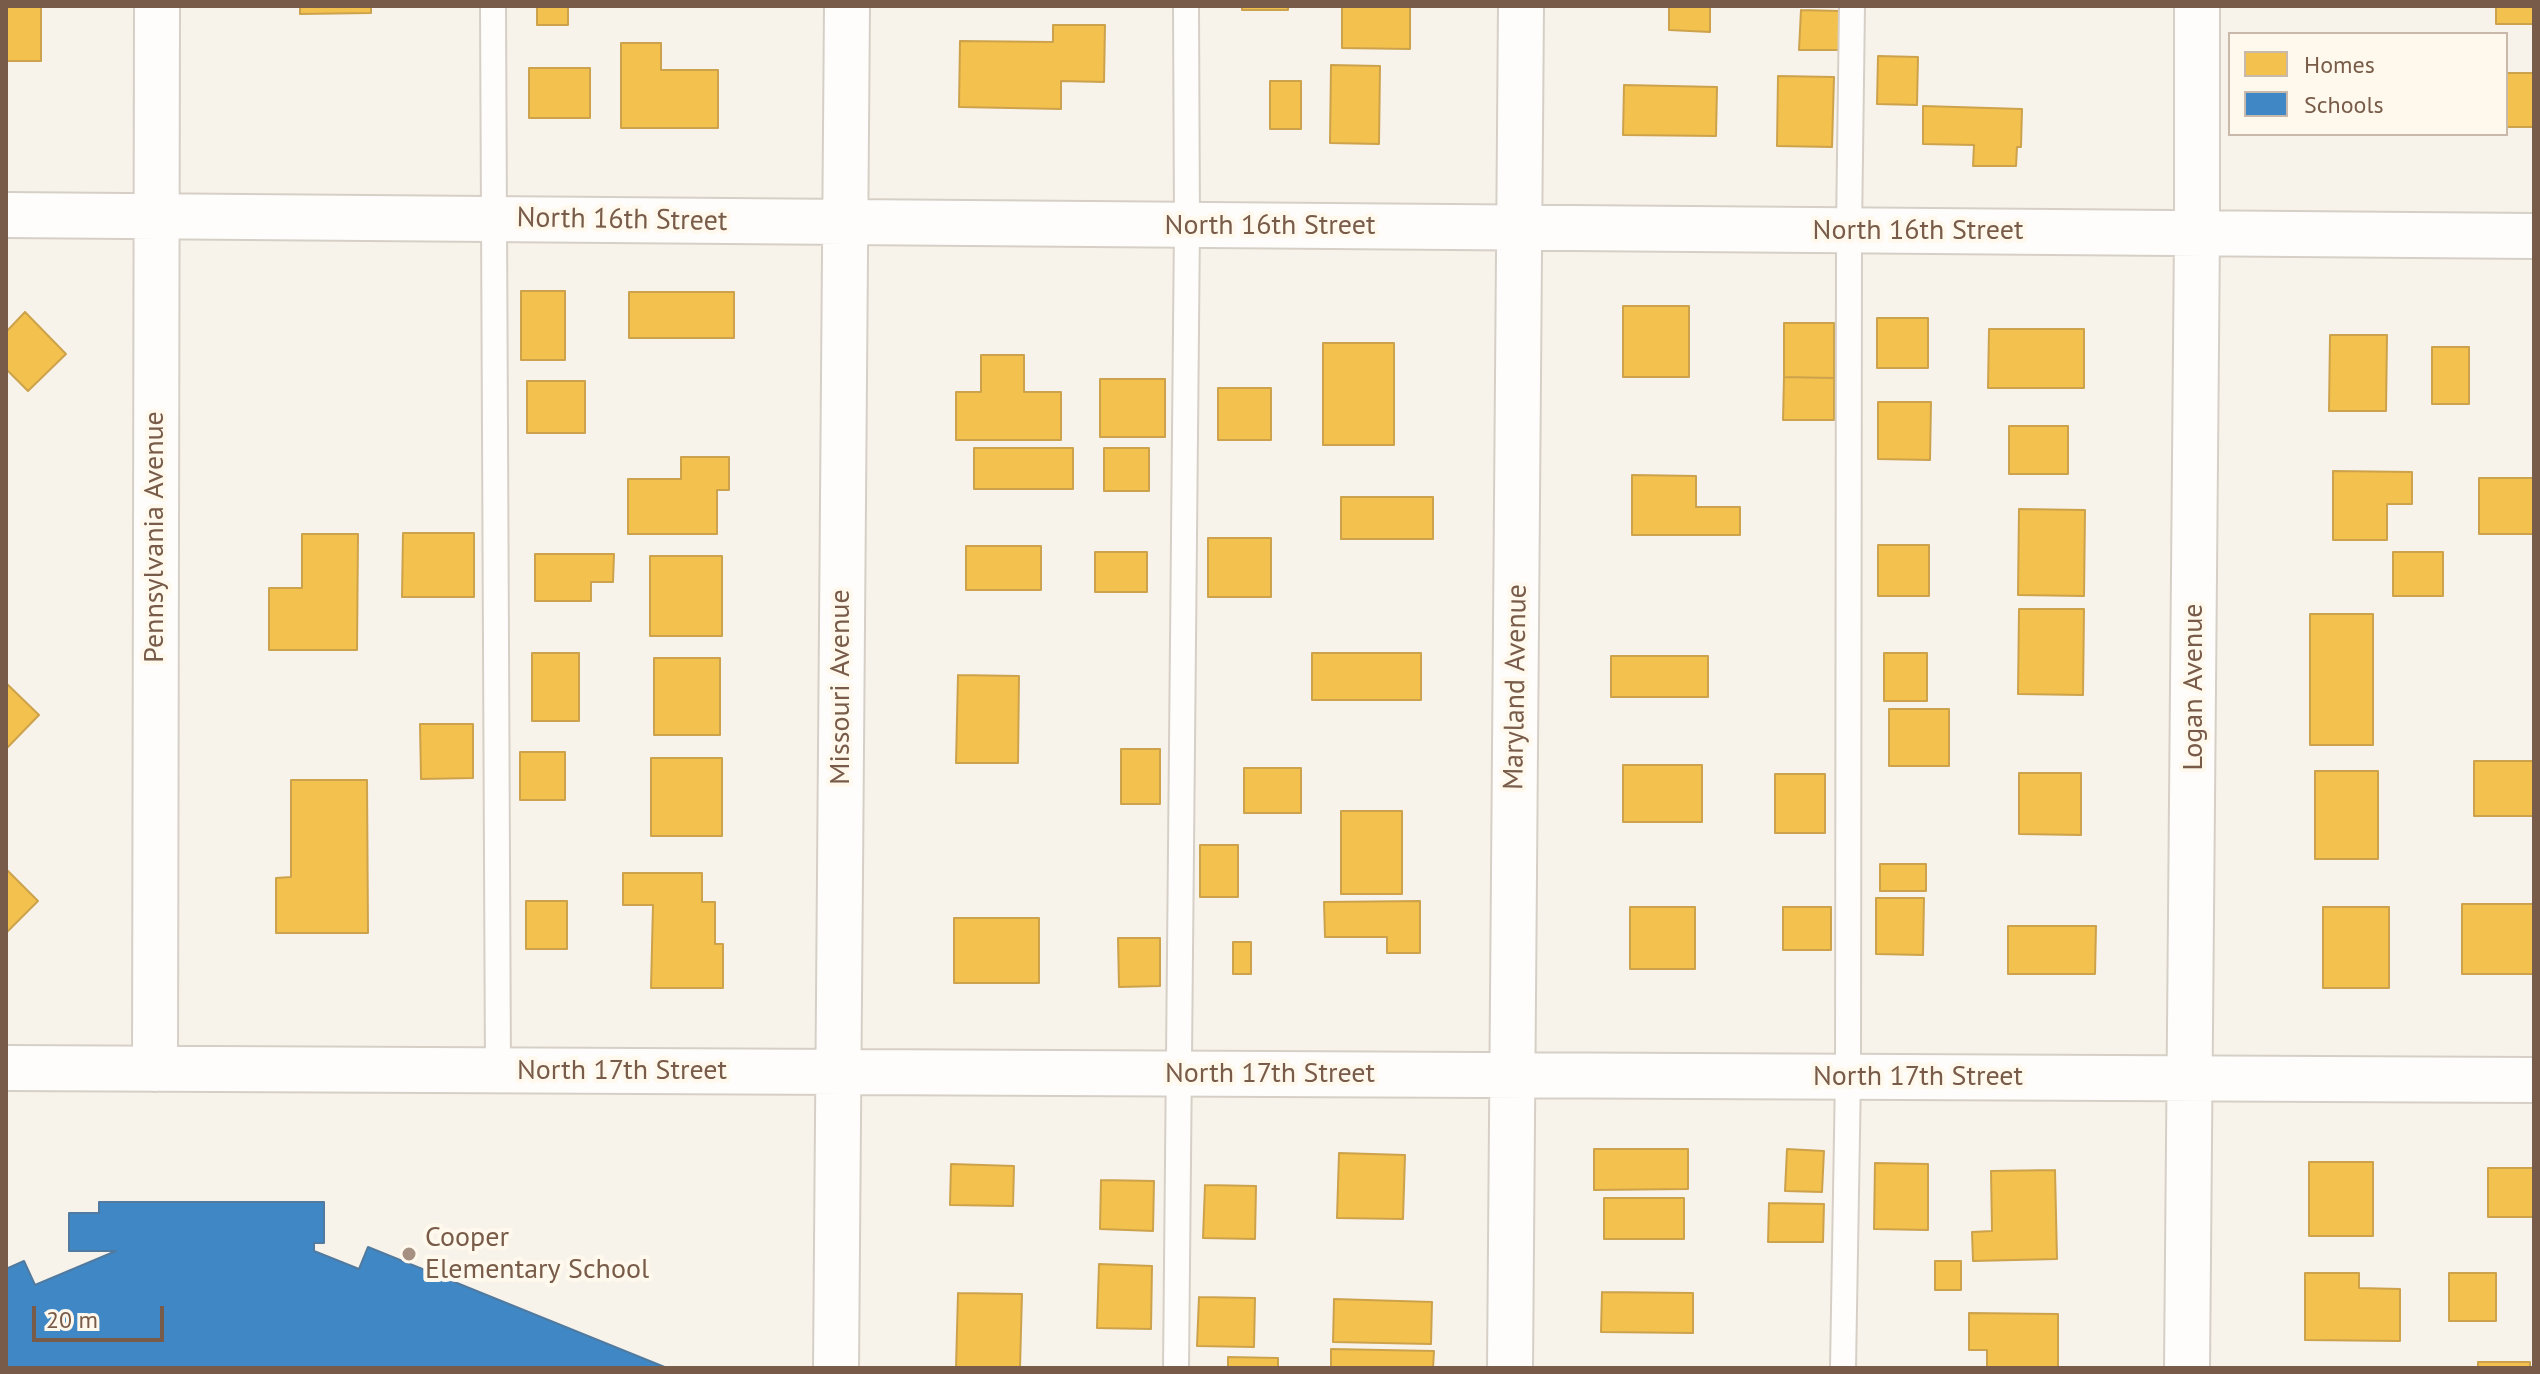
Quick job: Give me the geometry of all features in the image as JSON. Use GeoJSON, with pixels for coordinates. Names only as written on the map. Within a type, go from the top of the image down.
{"type":"FeatureCollection","features":[{"type":"Feature","properties":{"kind":"street","name":"Pennsylvania Avenue"},"geometry":{"type":"LineString","coordinates":[[155,1069],[154,215],[157,6]]}},
{"type":"Feature","properties":{"kind":"street","name":"Missouri Avenue"},"geometry":{"type":"LineString","coordinates":[[836,1368],[847,6]]}},
{"type":"Feature","properties":{"kind":"street","name":"Maryland Avenue"},"geometry":{"type":"LineString","coordinates":[[1510,1368],[1521,6]]}},
{"type":"Feature","properties":{"kind":"street","name":"Logan Avenue"},"geometry":{"type":"LineString","coordinates":[[2187,1368],[2197,6]]}},
{"type":"Feature","properties":{"kind":"street","name":"North 16th Street"},"geometry":{"type":"LineString","coordinates":[[6,215],[2534,236]]}},
{"type":"Feature","properties":{"kind":"street","name":"North 17th Street"},"geometry":{"type":"LineString","coordinates":[[6,1068],[2534,1080]]}},
{"type":"Feature","properties":{"kind":"lane"},"geometry":{"type":"LineString","coordinates":[[493,6],[498,1070]]}},
{"type":"Feature","properties":{"kind":"lane"},"geometry":{"type":"LineString","coordinates":[[1176,1368],[1187,225],[1186,6]]}},
{"type":"Feature","properties":{"kind":"lane"},"geometry":{"type":"LineString","coordinates":[[1843,1368],[1848,1076],[1852,6]]}},
{"type":"Feature","properties":{"kind":"building: Homes"},"geometry":{"type":"Polygon","coordinates":[[[6,6],[41,6],[41,61],[6,61],[6,6]]]}},
{"type":"Feature","properties":{"kind":"building: Homes"},"geometry":{"type":"Polygon","coordinates":[[[300,6],[371,6],[371,13],[300,14],[300,6]]]}},
{"type":"Feature","properties":{"kind":"building: Homes"},"geometry":{"type":"Polygon","coordinates":[[[537,6],[568,6],[568,25],[537,25],[537,6]]]}},
{"type":"Feature","properties":{"kind":"building: Homes"},"geometry":{"type":"Polygon","coordinates":[[[1242,6],[1288,6],[1288,10],[1242,10],[1242,6]]]}},
{"type":"Feature","properties":{"kind":"building: Homes"},"geometry":{"type":"Polygon","coordinates":[[[1342,6],[1410,6],[1410,49],[1342,48],[1342,6]]]}},
{"type":"Feature","properties":{"kind":"building: Homes"},"geometry":{"type":"Polygon","coordinates":[[[1669,6],[1710,6],[1710,32],[1669,30],[1669,6]]]}},
{"type":"Feature","properties":{"kind":"building: Homes"},"geometry":{"type":"Polygon","coordinates":[[[2496,6],[2534,6],[2534,24],[2496,24],[2496,6]]]}},
{"type":"Feature","properties":{"kind":"building: Homes"},"geometry":{"type":"Polygon","coordinates":[[[1801,10],[1840,11],[1840,50],[1799,50],[1801,10]]]}},
{"type":"Feature","properties":{"kind":"building: Homes"},"geometry":{"type":"Polygon","coordinates":[[[1053,25],[1105,25],[1104,82],[1061,81],[1061,109],[959,107],[960,41],[1053,42],[1053,25]]]}},
{"type":"Feature","properties":{"kind":"building: Homes"},"geometry":{"type":"Polygon","coordinates":[[[621,43],[661,43],[661,70],[718,70],[718,128],[621,128],[621,43]]]}},
{"type":"Feature","properties":{"kind":"building: Homes"},"geometry":{"type":"Polygon","coordinates":[[[1878,56],[1918,57],[1917,105],[1877,104],[1878,56]]]}},
{"type":"Feature","properties":{"kind":"building: Homes"},"geometry":{"type":"Polygon","coordinates":[[[1331,65],[1380,66],[1379,144],[1330,143],[1331,65]]]}},
{"type":"Feature","properties":{"kind":"building: Homes"},"geometry":{"type":"Polygon","coordinates":[[[529,68],[590,68],[590,118],[529,118],[529,68]]]}},
{"type":"Feature","properties":{"kind":"building: Homes"},"geometry":{"type":"Polygon","coordinates":[[[2508,73],[2534,73],[2534,127],[2508,127],[2508,73]]]}},
{"type":"Feature","properties":{"kind":"building: Homes"},"geometry":{"type":"Polygon","coordinates":[[[1778,76],[1834,77],[1832,147],[1777,146],[1778,76]]]}},
{"type":"Feature","properties":{"kind":"building: Homes"},"geometry":{"type":"Polygon","coordinates":[[[1270,81],[1301,81],[1301,129],[1270,129],[1270,81]]]}},
{"type":"Feature","properties":{"kind":"building: Homes"},"geometry":{"type":"Polygon","coordinates":[[[1624,85],[1717,87],[1716,136],[1623,135],[1624,85]]]}},
{"type":"Feature","properties":{"kind":"building: Homes"},"geometry":{"type":"Polygon","coordinates":[[[1923,106],[2022,109],[2021,147],[2017,147],[2016,166],[1973,166],[1974,145],[1923,144],[1923,106]]]}},
{"type":"Feature","properties":{"kind":"building: Homes"},"geometry":{"type":"Polygon","coordinates":[[[521,291],[565,291],[565,360],[521,360],[521,291]]]}},
{"type":"Feature","properties":{"kind":"building: Homes"},"geometry":{"type":"Polygon","coordinates":[[[629,292],[734,292],[734,338],[629,338],[629,292]]]}},
{"type":"Feature","properties":{"kind":"building: Homes"},"geometry":{"type":"Polygon","coordinates":[[[1623,306],[1689,306],[1689,377],[1623,377],[1623,306]]]}},
{"type":"Feature","properties":{"kind":"building: Homes"},"geometry":{"type":"Polygon","coordinates":[[[25,312],[66,354],[28,391],[6,369],[6,332],[25,312]]]}},
{"type":"Feature","properties":{"kind":"building: Homes"},"geometry":{"type":"Polygon","coordinates":[[[1877,318],[1928,318],[1928,368],[1877,368],[1877,318]]]}},
{"type":"Feature","properties":{"kind":"building: Homes"},"geometry":{"type":"Polygon","coordinates":[[[1784,323],[1834,323],[1834,378],[1784,377],[1784,323]]]}},
{"type":"Feature","properties":{"kind":"building: Homes"},"geometry":{"type":"Polygon","coordinates":[[[1989,329],[2084,329],[2084,388],[1988,388],[1989,329]]]}},
{"type":"Feature","properties":{"kind":"building: Homes"},"geometry":{"type":"Polygon","coordinates":[[[2330,335],[2387,335],[2386,411],[2329,411],[2330,335]]]}},
{"type":"Feature","properties":{"kind":"building: Homes"},"geometry":{"type":"Polygon","coordinates":[[[1323,343],[1394,343],[1394,445],[1323,445],[1323,343]]]}},
{"type":"Feature","properties":{"kind":"building: Homes"},"geometry":{"type":"Polygon","coordinates":[[[2432,347],[2469,347],[2469,404],[2432,404],[2432,347]]]}},
{"type":"Feature","properties":{"kind":"building: Homes"},"geometry":{"type":"Polygon","coordinates":[[[981,355],[1024,355],[1024,392],[1061,392],[1061,440],[956,440],[956,392],[981,392],[981,355]]]}},
{"type":"Feature","properties":{"kind":"building: Homes"},"geometry":{"type":"Polygon","coordinates":[[[1784,377],[1834,378],[1834,420],[1783,420],[1784,377]]]}},
{"type":"Feature","properties":{"kind":"building: Homes"},"geometry":{"type":"Polygon","coordinates":[[[1100,379],[1165,379],[1165,437],[1100,437],[1100,379]]]}},
{"type":"Feature","properties":{"kind":"building: Homes"},"geometry":{"type":"Polygon","coordinates":[[[527,381],[585,381],[585,433],[527,433],[527,381]]]}},
{"type":"Feature","properties":{"kind":"building: Homes"},"geometry":{"type":"Polygon","coordinates":[[[1218,388],[1271,388],[1271,440],[1218,440],[1218,388]]]}},
{"type":"Feature","properties":{"kind":"building: Homes"},"geometry":{"type":"Polygon","coordinates":[[[1878,402],[1931,402],[1930,460],[1878,459],[1878,402]]]}},
{"type":"Feature","properties":{"kind":"building: Homes"},"geometry":{"type":"Polygon","coordinates":[[[2009,426],[2068,426],[2068,474],[2009,474],[2009,426]]]}},
{"type":"Feature","properties":{"kind":"building: Homes"},"geometry":{"type":"Polygon","coordinates":[[[974,448],[1073,448],[1073,489],[974,489],[974,448]]]}},
{"type":"Feature","properties":{"kind":"building: Homes"},"geometry":{"type":"Polygon","coordinates":[[[1104,448],[1149,448],[1149,491],[1104,491],[1104,448]]]}},
{"type":"Feature","properties":{"kind":"building: Homes"},"geometry":{"type":"Polygon","coordinates":[[[681,457],[729,457],[729,490],[717,490],[717,534],[628,534],[628,479],[681,479],[681,457]]]}},
{"type":"Feature","properties":{"kind":"building: Homes"},"geometry":{"type":"Polygon","coordinates":[[[2333,471],[2412,472],[2412,504],[2387,504],[2387,540],[2333,540],[2333,471]]]}},
{"type":"Feature","properties":{"kind":"building: Homes"},"geometry":{"type":"Polygon","coordinates":[[[1632,475],[1696,476],[1696,507],[1740,507],[1740,535],[1632,535],[1632,475]]]}},
{"type":"Feature","properties":{"kind":"building: Homes"},"geometry":{"type":"Polygon","coordinates":[[[2479,478],[2534,478],[2534,534],[2479,534],[2479,478]]]}},
{"type":"Feature","properties":{"kind":"building: Homes"},"geometry":{"type":"Polygon","coordinates":[[[1341,497],[1433,497],[1433,539],[1341,539],[1341,497]]]}},
{"type":"Feature","properties":{"kind":"building: Homes"},"geometry":{"type":"Polygon","coordinates":[[[2019,509],[2085,510],[2084,596],[2018,595],[2019,509]]]}},
{"type":"Feature","properties":{"kind":"building: Homes"},"geometry":{"type":"Polygon","coordinates":[[[403,533],[474,533],[474,597],[402,597],[403,533]]]}},
{"type":"Feature","properties":{"kind":"building: Homes"},"geometry":{"type":"Polygon","coordinates":[[[302,534],[358,534],[357,650],[269,650],[269,588],[302,588],[302,534]]]}},
{"type":"Feature","properties":{"kind":"building: Homes"},"geometry":{"type":"Polygon","coordinates":[[[1208,538],[1271,538],[1271,597],[1208,597],[1208,538]]]}},
{"type":"Feature","properties":{"kind":"building: Homes"},"geometry":{"type":"Polygon","coordinates":[[[1878,545],[1929,545],[1929,596],[1878,596],[1878,545]]]}},
{"type":"Feature","properties":{"kind":"building: Homes"},"geometry":{"type":"Polygon","coordinates":[[[966,546],[1041,546],[1041,590],[966,590],[966,546]]]}},
{"type":"Feature","properties":{"kind":"building: Homes"},"geometry":{"type":"Polygon","coordinates":[[[1095,552],[1147,552],[1147,592],[1095,592],[1095,552]]]}},
{"type":"Feature","properties":{"kind":"building: Homes"},"geometry":{"type":"Polygon","coordinates":[[[2393,552],[2443,552],[2443,596],[2393,596],[2393,552]]]}},
{"type":"Feature","properties":{"kind":"building: Homes"},"geometry":{"type":"Polygon","coordinates":[[[535,554],[614,554],[613,582],[591,582],[591,601],[535,601],[535,554]]]}},
{"type":"Feature","properties":{"kind":"building: Homes"},"geometry":{"type":"Polygon","coordinates":[[[650,556],[722,556],[722,636],[650,636],[650,556]]]}},
{"type":"Feature","properties":{"kind":"building: Homes"},"geometry":{"type":"Polygon","coordinates":[[[2019,609],[2084,609],[2083,695],[2018,694],[2019,609]]]}},
{"type":"Feature","properties":{"kind":"building: Homes"},"geometry":{"type":"Polygon","coordinates":[[[2310,614],[2373,614],[2373,745],[2310,745],[2310,614]]]}},
{"type":"Feature","properties":{"kind":"building: Homes"},"geometry":{"type":"Polygon","coordinates":[[[532,653],[579,653],[579,721],[532,721],[532,653]]]}},
{"type":"Feature","properties":{"kind":"building: Homes"},"geometry":{"type":"Polygon","coordinates":[[[1312,653],[1421,653],[1421,700],[1312,700],[1312,653]]]}},
{"type":"Feature","properties":{"kind":"building: Homes"},"geometry":{"type":"Polygon","coordinates":[[[1884,653],[1927,653],[1927,701],[1884,701],[1884,653]]]}},
{"type":"Feature","properties":{"kind":"building: Homes"},"geometry":{"type":"Polygon","coordinates":[[[1611,656],[1708,656],[1708,697],[1611,697],[1611,656]]]}},
{"type":"Feature","properties":{"kind":"building: Homes"},"geometry":{"type":"Polygon","coordinates":[[[654,658],[720,658],[720,735],[654,735],[654,658]]]}},
{"type":"Feature","properties":{"kind":"building: Homes"},"geometry":{"type":"Polygon","coordinates":[[[958,675],[1019,676],[1018,763],[956,763],[958,675]]]}},
{"type":"Feature","properties":{"kind":"building: Homes"},"geometry":{"type":"Polygon","coordinates":[[[6,683],[39,715],[6,749],[6,683]]]}},
{"type":"Feature","properties":{"kind":"building: Homes"},"geometry":{"type":"Polygon","coordinates":[[[1889,709],[1949,709],[1949,766],[1889,766],[1889,709]]]}},
{"type":"Feature","properties":{"kind":"building: Homes"},"geometry":{"type":"Polygon","coordinates":[[[420,724],[473,724],[473,778],[421,779],[420,724]]]}},
{"type":"Feature","properties":{"kind":"building: Homes"},"geometry":{"type":"Polygon","coordinates":[[[1121,749],[1160,749],[1160,804],[1121,804],[1121,749]]]}},
{"type":"Feature","properties":{"kind":"building: Homes"},"geometry":{"type":"Polygon","coordinates":[[[520,752],[565,752],[565,800],[520,800],[520,752]]]}},
{"type":"Feature","properties":{"kind":"building: Homes"},"geometry":{"type":"Polygon","coordinates":[[[651,758],[722,758],[722,836],[651,836],[651,758]]]}},
{"type":"Feature","properties":{"kind":"building: Homes"},"geometry":{"type":"Polygon","coordinates":[[[2474,761],[2533,761],[2533,816],[2474,816],[2474,761]]]}},
{"type":"Feature","properties":{"kind":"building: Homes"},"geometry":{"type":"Polygon","coordinates":[[[1623,765],[1702,765],[1702,822],[1623,822],[1623,765]]]}},
{"type":"Feature","properties":{"kind":"building: Homes"},"geometry":{"type":"Polygon","coordinates":[[[1244,768],[1301,768],[1301,813],[1244,813],[1244,768]]]}},
{"type":"Feature","properties":{"kind":"building: Homes"},"geometry":{"type":"Polygon","coordinates":[[[2315,771],[2378,771],[2378,859],[2315,859],[2315,771]]]}},
{"type":"Feature","properties":{"kind":"building: Homes"},"geometry":{"type":"Polygon","coordinates":[[[2019,773],[2081,773],[2081,835],[2019,834],[2019,773]]]}},
{"type":"Feature","properties":{"kind":"building: Homes"},"geometry":{"type":"Polygon","coordinates":[[[1775,774],[1825,774],[1825,833],[1775,833],[1775,774]]]}},
{"type":"Feature","properties":{"kind":"building: Homes"},"geometry":{"type":"Polygon","coordinates":[[[291,780],[367,780],[368,933],[276,933],[276,878],[291,877],[291,780]]]}},
{"type":"Feature","properties":{"kind":"building: Homes"},"geometry":{"type":"Polygon","coordinates":[[[1341,811],[1402,811],[1402,894],[1341,894],[1341,811]]]}},
{"type":"Feature","properties":{"kind":"building: Homes"},"geometry":{"type":"Polygon","coordinates":[[[1200,845],[1238,845],[1238,897],[1200,897],[1200,845]]]}},
{"type":"Feature","properties":{"kind":"building: Homes"},"geometry":{"type":"Polygon","coordinates":[[[1880,864],[1926,864],[1926,891],[1880,891],[1880,864]]]}},
{"type":"Feature","properties":{"kind":"building: Homes"},"geometry":{"type":"Polygon","coordinates":[[[6,869],[38,901],[6,933],[6,869]]]}},
{"type":"Feature","properties":{"kind":"building: Homes"},"geometry":{"type":"Polygon","coordinates":[[[623,873],[702,873],[702,902],[715,902],[715,944],[723,944],[723,988],[651,988],[653,905],[623,905],[623,873]]]}},
{"type":"Feature","properties":{"kind":"building: Homes"},"geometry":{"type":"Polygon","coordinates":[[[1876,898],[1924,898],[1923,955],[1876,954],[1876,898]]]}},
{"type":"Feature","properties":{"kind":"building: Homes"},"geometry":{"type":"Polygon","coordinates":[[[526,901],[567,901],[567,949],[526,949],[526,901]]]}},
{"type":"Feature","properties":{"kind":"building: Homes"},"geometry":{"type":"Polygon","coordinates":[[[1420,901],[1420,953],[1387,953],[1387,937],[1325,937],[1324,902],[1420,901]]]}},
{"type":"Feature","properties":{"kind":"building: Homes"},"geometry":{"type":"Polygon","coordinates":[[[2462,904],[2534,904],[2534,974],[2462,974],[2462,904]]]}},
{"type":"Feature","properties":{"kind":"building: Homes"},"geometry":{"type":"Polygon","coordinates":[[[1630,907],[1695,907],[1695,969],[1630,969],[1630,907]]]}},
{"type":"Feature","properties":{"kind":"building: Homes"},"geometry":{"type":"Polygon","coordinates":[[[1783,907],[1831,907],[1831,950],[1783,950],[1783,907]]]}},
{"type":"Feature","properties":{"kind":"building: Homes"},"geometry":{"type":"Polygon","coordinates":[[[2323,907],[2389,907],[2389,988],[2323,988],[2323,907]]]}},
{"type":"Feature","properties":{"kind":"building: Homes"},"geometry":{"type":"Polygon","coordinates":[[[954,918],[1039,918],[1039,983],[954,983],[954,918]]]}},
{"type":"Feature","properties":{"kind":"building: Homes"},"geometry":{"type":"Polygon","coordinates":[[[2008,926],[2096,926],[2095,974],[2008,974],[2008,926]]]}},
{"type":"Feature","properties":{"kind":"building: Homes"},"geometry":{"type":"Polygon","coordinates":[[[1118,938],[1160,938],[1160,986],[1119,987],[1118,938]]]}},
{"type":"Feature","properties":{"kind":"building: Homes"},"geometry":{"type":"Polygon","coordinates":[[[1233,942],[1251,942],[1251,974],[1233,974],[1233,942]]]}},
{"type":"Feature","properties":{"kind":"building: Homes"},"geometry":{"type":"Polygon","coordinates":[[[1594,1149],[1688,1149],[1688,1189],[1594,1190],[1594,1149]]]}},
{"type":"Feature","properties":{"kind":"building: Homes"},"geometry":{"type":"Polygon","coordinates":[[[1787,1149],[1824,1151],[1822,1192],[1785,1191],[1787,1149]]]}},
{"type":"Feature","properties":{"kind":"building: Homes"},"geometry":{"type":"Polygon","coordinates":[[[1339,1153],[1405,1155],[1403,1219],[1337,1218],[1339,1153]]]}},
{"type":"Feature","properties":{"kind":"building: Homes"},"geometry":{"type":"Polygon","coordinates":[[[2309,1162],[2373,1162],[2373,1236],[2309,1236],[2309,1162]]]}},
{"type":"Feature","properties":{"kind":"building: Homes"},"geometry":{"type":"Polygon","coordinates":[[[1875,1163],[1928,1164],[1928,1230],[1874,1229],[1875,1163]]]}},
{"type":"Feature","properties":{"kind":"building: Homes"},"geometry":{"type":"Polygon","coordinates":[[[951,1164],[1014,1166],[1013,1206],[950,1205],[951,1164]]]}},
{"type":"Feature","properties":{"kind":"building: Homes"},"geometry":{"type":"Polygon","coordinates":[[[2488,1168],[2533,1168],[2533,1217],[2488,1217],[2488,1168]]]}},
{"type":"Feature","properties":{"kind":"building: Homes"},"geometry":{"type":"Polygon","coordinates":[[[2055,1170],[2057,1259],[1973,1261],[1972,1232],[1992,1231],[1991,1171],[2055,1170]]]}},
{"type":"Feature","properties":{"kind":"building: Homes"},"geometry":{"type":"Polygon","coordinates":[[[1101,1180],[1154,1181],[1153,1231],[1100,1229],[1101,1180]]]}},
{"type":"Feature","properties":{"kind":"building: Homes"},"geometry":{"type":"Polygon","coordinates":[[[1205,1185],[1256,1186],[1255,1239],[1203,1238],[1205,1185]]]}},
{"type":"Feature","properties":{"kind":"building: Homes"},"geometry":{"type":"Polygon","coordinates":[[[1604,1198],[1684,1198],[1684,1239],[1604,1239],[1604,1198]]]}},
{"type":"Feature","properties":{"kind":"building: Homes"},"geometry":{"type":"Polygon","coordinates":[[[1769,1203],[1824,1204],[1823,1242],[1768,1242],[1769,1203]]]}},
{"type":"Feature","properties":{"kind":"building: Homes"},"geometry":{"type":"Polygon","coordinates":[[[1935,1261],[1961,1261],[1961,1290],[1935,1290],[1935,1261]]]}},
{"type":"Feature","properties":{"kind":"building: Homes"},"geometry":{"type":"Polygon","coordinates":[[[1099,1264],[1152,1266],[1151,1329],[1097,1328],[1099,1264]]]}},
{"type":"Feature","properties":{"kind":"building: Homes"},"geometry":{"type":"Polygon","coordinates":[[[2305,1273],[2359,1273],[2359,1288],[2400,1289],[2400,1341],[2305,1340],[2305,1273]]]}},
{"type":"Feature","properties":{"kind":"building: Homes"},"geometry":{"type":"Polygon","coordinates":[[[2449,1273],[2496,1273],[2496,1321],[2449,1321],[2449,1273]]]}},
{"type":"Feature","properties":{"kind":"building: Homes"},"geometry":{"type":"Polygon","coordinates":[[[1602,1292],[1693,1293],[1693,1333],[1601,1332],[1602,1292]]]}},
{"type":"Feature","properties":{"kind":"building: Homes"},"geometry":{"type":"Polygon","coordinates":[[[958,1293],[1022,1294],[1020,1368],[956,1368],[958,1293]]]}},
{"type":"Feature","properties":{"kind":"building: Homes"},"geometry":{"type":"Polygon","coordinates":[[[1199,1297],[1255,1298],[1254,1347],[1197,1346],[1199,1297]]]}},
{"type":"Feature","properties":{"kind":"building: Homes"},"geometry":{"type":"Polygon","coordinates":[[[1334,1299],[1432,1302],[1431,1344],[1333,1342],[1334,1299]]]}},
{"type":"Feature","properties":{"kind":"building: Homes"},"geometry":{"type":"Polygon","coordinates":[[[1969,1313],[2058,1314],[2058,1368],[1987,1368],[1987,1350],[1969,1350],[1969,1313]]]}},
{"type":"Feature","properties":{"kind":"building: Homes"},"geometry":{"type":"Polygon","coordinates":[[[1331,1349],[1434,1351],[1433,1368],[1331,1368],[1331,1349]]]}},
{"type":"Feature","properties":{"kind":"building: Homes"},"geometry":{"type":"Polygon","coordinates":[[[1228,1357],[1278,1358],[1278,1368],[1228,1368],[1228,1357]]]}},
{"type":"Feature","properties":{"kind":"building: Homes"},"geometry":{"type":"Polygon","coordinates":[[[2478,1362],[2530,1362],[2530,1368],[2478,1368],[2478,1362]]]}},
{"type":"Feature","properties":{"kind":"building: Schools"},"geometry":{"type":"Polygon","coordinates":[[[99,1202],[324,1202],[324,1243],[314,1243],[314,1251],[359,1269],[368,1247],[667,1368],[6,1368],[6,1269],[24,1261],[35,1285],[116,1251],[69,1251],[69,1213],[99,1213],[99,1202]]]}},
{"type":"Feature","properties":{"kind":"place","name":"Cooper Elementary School"},"geometry":{"type":"Point","coordinates":[409,1254]}}]}
